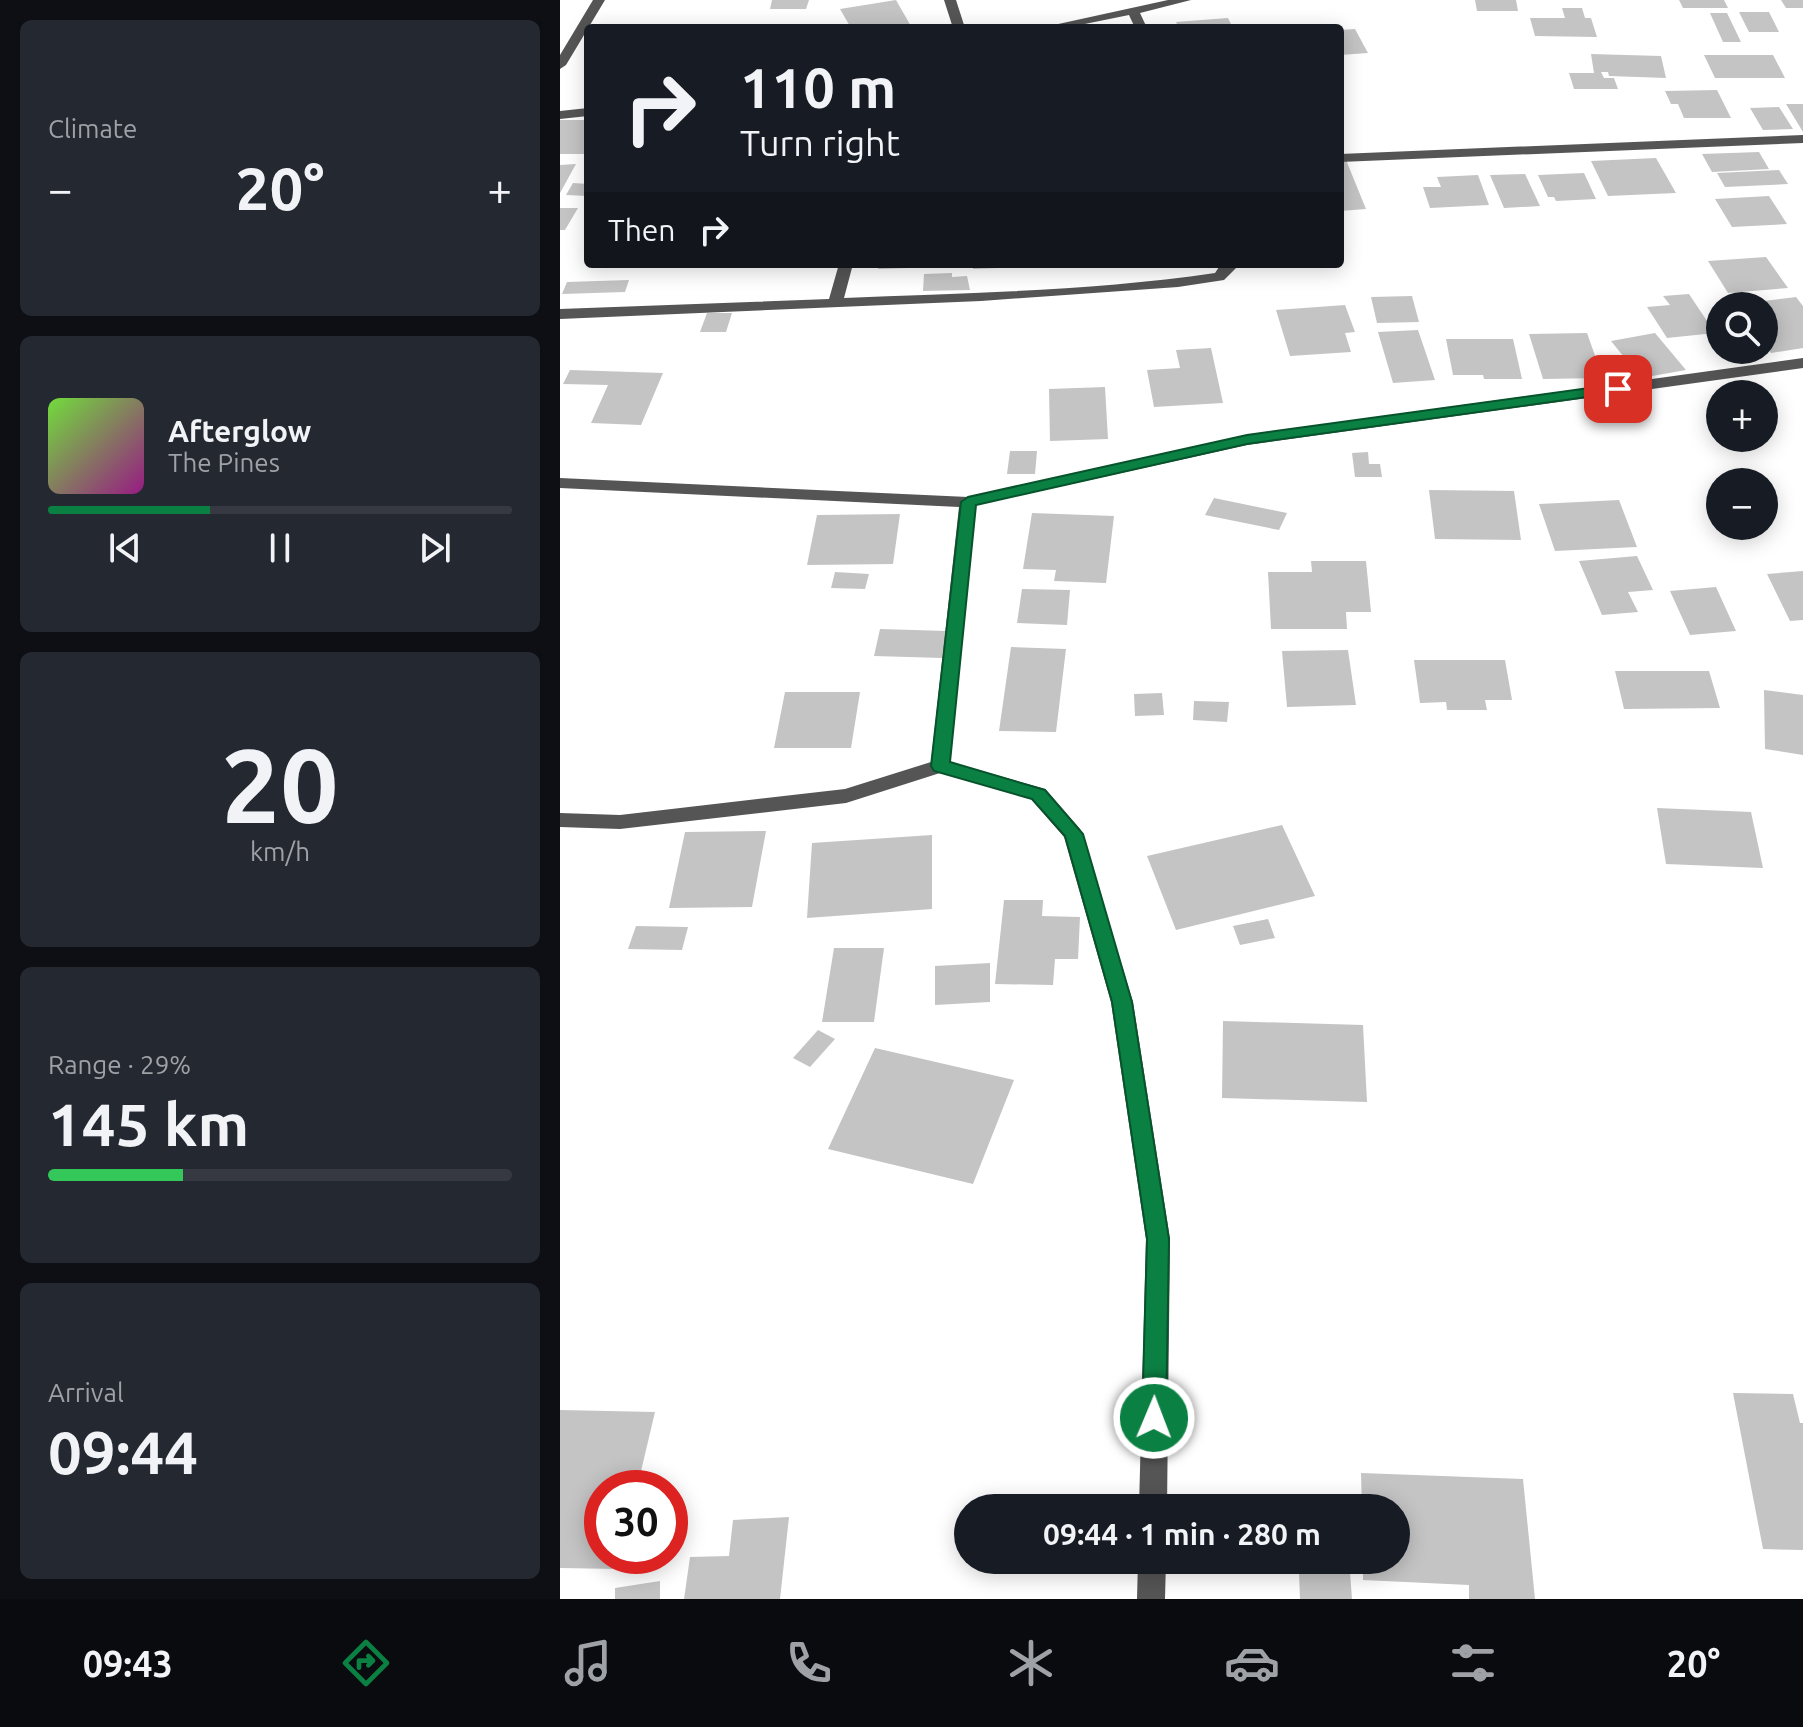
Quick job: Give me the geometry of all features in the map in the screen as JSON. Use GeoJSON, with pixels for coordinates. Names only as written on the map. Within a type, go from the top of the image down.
{"type":"FeatureCollection","features":[{"type":"Feature","properties":{"kind":"street"},"geometry":{"type":"LineString","coordinates":[[585,24],[599,0]]}},
{"type":"Feature","properties":{"kind":"street"},"geometry":{"type":"LineString","coordinates":[[950,0],[958,24]]}},
{"type":"Feature","properties":{"kind":"street"},"geometry":{"type":"LineString","coordinates":[[1066,24],[1185,0]]}},
{"type":"Feature","properties":{"kind":"street"},"geometry":{"type":"LineString","coordinates":[[1133,11],[1139,24]]}},
{"type":"Feature","properties":{"kind":"street"},"geometry":{"type":"LineString","coordinates":[[560,65],[584,25]]}},
{"type":"Feature","properties":{"kind":"street"},"geometry":{"type":"LineString","coordinates":[[560,115],[584,112]]}},
{"type":"Feature","properties":{"kind":"street"},"geometry":{"type":"LineString","coordinates":[[1344,158],[1803,139]]}},
{"type":"Feature","properties":{"kind":"street"},"geometry":{"type":"LineString","coordinates":[[836,300],[845,268]]}},
{"type":"Feature","properties":{"kind":"street"},"geometry":{"type":"LineString","coordinates":[[560,314],[836,300],[981,297],[1178,283],[1219,277],[1229,268]]}},
{"type":"Feature","properties":{"kind":"street"},"geometry":{"type":"LineString","coordinates":[[560,483],[968,502],[1247,440],[1803,363]]}},
{"type":"Feature","properties":{"kind":"street"},"geometry":{"type":"LineString","coordinates":[[940,766],[968,502]]}},
{"type":"Feature","properties":{"kind":"street"},"geometry":{"type":"LineString","coordinates":[[560,820],[620,822],[846,796],[940,766],[1038,794],[1073,834],[1122,1002],[1158,1239],[1153,1494]]}},
{"type":"Feature","properties":{"kind":"street"},"geometry":{"type":"LineString","coordinates":[[1151,1599],[1152,1574]]}},
{"type":"Feature","properties":{"kind":"building"},"geometry":{"type":"Polygon","coordinates":[[[772,0],[809,0],[806,9],[770,9],[772,0]]]}},
{"type":"Feature","properties":{"kind":"building"},"geometry":{"type":"Polygon","coordinates":[[[896,0],[910,24],[849,24],[840,9],[896,0]]]}},
{"type":"Feature","properties":{"kind":"building"},"geometry":{"type":"Polygon","coordinates":[[[1475,0],[1516,0],[1518,11],[1477,11],[1475,0]]]}},
{"type":"Feature","properties":{"kind":"building"},"geometry":{"type":"Polygon","coordinates":[[[1679,0],[1724,0],[1728,8],[1683,8],[1679,0]]]}},
{"type":"Feature","properties":{"kind":"building"},"geometry":{"type":"Polygon","coordinates":[[[1781,0],[1803,0],[1803,8],[1786,8],[1781,0]]]}},
{"type":"Feature","properties":{"kind":"building"},"geometry":{"type":"Polygon","coordinates":[[[1562,8],[1582,8],[1585,18],[1591,18],[1597,37],[1535,36],[1530,18],[1565,18],[1562,8]]]}},
{"type":"Feature","properties":{"kind":"building"},"geometry":{"type":"Polygon","coordinates":[[[1739,12],[1769,12],[1779,32],[1749,32],[1739,12]]]}},
{"type":"Feature","properties":{"kind":"building"},"geometry":{"type":"Polygon","coordinates":[[[1710,13],[1727,13],[1741,42],[1723,42],[1710,13]]]}},
{"type":"Feature","properties":{"kind":"building"},"geometry":{"type":"Polygon","coordinates":[[[1228,18],[1231,24],[1177,24],[1228,18]]]}},
{"type":"Feature","properties":{"kind":"building"},"geometry":{"type":"Polygon","coordinates":[[[1355,29],[1368,53],[1344,55],[1344,30],[1355,29]]]}},
{"type":"Feature","properties":{"kind":"building"},"geometry":{"type":"Polygon","coordinates":[[[1591,54],[1661,56],[1666,78],[1609,76],[1608,72],[1601,72],[1604,78],[1614,78],[1618,89],[1574,89],[1569,73],[1594,73],[1591,54]]]}},
{"type":"Feature","properties":{"kind":"building"},"geometry":{"type":"Polygon","coordinates":[[[1704,55],[1773,55],[1785,78],[1715,78],[1704,55]]]}},
{"type":"Feature","properties":{"kind":"building"},"geometry":{"type":"Polygon","coordinates":[[[1717,90],[1731,118],[1684,118],[1678,104],[1671,104],[1665,91],[1717,90]]]}},
{"type":"Feature","properties":{"kind":"building"},"geometry":{"type":"Polygon","coordinates":[[[1786,104],[1803,104],[1803,132],[1786,104]]]}},
{"type":"Feature","properties":{"kind":"building"},"geometry":{"type":"Polygon","coordinates":[[[1779,107],[1793,129],[1763,130],[1750,108],[1779,107]]]}},
{"type":"Feature","properties":{"kind":"building"},"geometry":{"type":"Polygon","coordinates":[[[560,120],[584,120],[584,154],[560,154],[560,120]]]}},
{"type":"Feature","properties":{"kind":"building"},"geometry":{"type":"Polygon","coordinates":[[[1759,152],[1769,169],[1712,172],[1702,154],[1759,152]]]}},
{"type":"Feature","properties":{"kind":"building"},"geometry":{"type":"Polygon","coordinates":[[[1656,158],[1676,193],[1608,196],[1591,161],[1656,158]]]}},
{"type":"Feature","properties":{"kind":"building"},"geometry":{"type":"Polygon","coordinates":[[[1344,160],[1346,160],[1366,209],[1344,211],[1344,160]]]}},
{"type":"Feature","properties":{"kind":"building"},"geometry":{"type":"Polygon","coordinates":[[[576,164],[560,193],[560,165],[576,164]]]}},
{"type":"Feature","properties":{"kind":"building"},"geometry":{"type":"Polygon","coordinates":[[[1779,170],[1788,184],[1725,187],[1717,173],[1779,170]]]}},
{"type":"Feature","properties":{"kind":"building"},"geometry":{"type":"Polygon","coordinates":[[[1584,173],[1596,199],[1556,201],[1554,197],[1548,197],[1538,175],[1584,173]]]}},
{"type":"Feature","properties":{"kind":"building"},"geometry":{"type":"Polygon","coordinates":[[[1525,174],[1540,206],[1504,208],[1490,175],[1525,174]]]}},
{"type":"Feature","properties":{"kind":"building"},"geometry":{"type":"Polygon","coordinates":[[[1478,175],[1489,205],[1430,208],[1423,187],[1441,187],[1437,177],[1478,175]]]}},
{"type":"Feature","properties":{"kind":"building"},"geometry":{"type":"Polygon","coordinates":[[[573,183],[584,184],[584,196],[566,195],[573,183]]]}},
{"type":"Feature","properties":{"kind":"building"},"geometry":{"type":"Polygon","coordinates":[[[1769,196],[1787,224],[1732,227],[1715,199],[1769,196]]]}},
{"type":"Feature","properties":{"kind":"building"},"geometry":{"type":"Polygon","coordinates":[[[560,208],[578,208],[565,230],[560,230],[560,208]]]}},
{"type":"Feature","properties":{"kind":"building"},"geometry":{"type":"Polygon","coordinates":[[[1766,257],[1788,288],[1727,292],[1708,261],[1766,257]]]}},
{"type":"Feature","properties":{"kind":"building"},"geometry":{"type":"Polygon","coordinates":[[[952,273],[952,277],[967,276],[970,290],[923,291],[924,274],[952,273]]]}},
{"type":"Feature","properties":{"kind":"building"},"geometry":{"type":"Polygon","coordinates":[[[629,280],[625,292],[562,294],[567,282],[629,280]]]}},
{"type":"Feature","properties":{"kind":"building"},"geometry":{"type":"Polygon","coordinates":[[[1689,294],[1706,320],[1706,334],[1667,338],[1647,307],[1670,305],[1663,296],[1689,294]]]}},
{"type":"Feature","properties":{"kind":"building"},"geometry":{"type":"Polygon","coordinates":[[[1412,296],[1419,322],[1377,323],[1371,297],[1412,296]]]}},
{"type":"Feature","properties":{"kind":"building"},"geometry":{"type":"Polygon","coordinates":[[[1796,297],[1803,306],[1803,348],[1778,352],[1778,299],[1796,297]]]}},
{"type":"Feature","properties":{"kind":"building"},"geometry":{"type":"Polygon","coordinates":[[[1345,305],[1355,332],[1345,333],[1351,352],[1290,356],[1276,310],[1345,305]]]}},
{"type":"Feature","properties":{"kind":"building"},"geometry":{"type":"Polygon","coordinates":[[[707,313],[732,313],[726,332],[700,332],[707,313]]]}},
{"type":"Feature","properties":{"kind":"building"},"geometry":{"type":"Polygon","coordinates":[[[1418,330],[1435,380],[1393,383],[1378,332],[1418,330]]]}},
{"type":"Feature","properties":{"kind":"building"},"geometry":{"type":"Polygon","coordinates":[[[1587,333],[1603,378],[1543,379],[1529,334],[1587,333]]]}},
{"type":"Feature","properties":{"kind":"building"},"geometry":{"type":"Polygon","coordinates":[[[1655,333],[1686,370],[1641,378],[1611,341],[1655,333]]]}},
{"type":"Feature","properties":{"kind":"building"},"geometry":{"type":"Polygon","coordinates":[[[1446,339],[1513,339],[1522,379],[1453,375],[1446,339]]]}},
{"type":"Feature","properties":{"kind":"building"},"geometry":{"type":"Polygon","coordinates":[[[1211,348],[1223,403],[1154,407],[1147,370],[1180,368],[1176,350],[1211,348]]]}},
{"type":"Feature","properties":{"kind":"building"},"geometry":{"type":"Polygon","coordinates":[[[570,370],[663,373],[641,425],[591,423],[608,385],[563,384],[570,370]]]}},
{"type":"Feature","properties":{"kind":"building"},"geometry":{"type":"Polygon","coordinates":[[[1105,387],[1108,439],[1050,441],[1049,389],[1105,387]]]}},
{"type":"Feature","properties":{"kind":"building"},"geometry":{"type":"Polygon","coordinates":[[[1010,451],[1037,451],[1035,474],[1007,474],[1010,451]]]}},
{"type":"Feature","properties":{"kind":"building"},"geometry":{"type":"Polygon","coordinates":[[[1368,452],[1369,464],[1380,464],[1382,477],[1355,477],[1352,453],[1368,452]]]}},
{"type":"Feature","properties":{"kind":"building"},"geometry":{"type":"Polygon","coordinates":[[[1429,490],[1514,491],[1521,540],[1435,539],[1429,490]]]}},
{"type":"Feature","properties":{"kind":"building"},"geometry":{"type":"Polygon","coordinates":[[[1214,498],[1287,513],[1279,530],[1205,515],[1214,498]]]}},
{"type":"Feature","properties":{"kind":"building"},"geometry":{"type":"Polygon","coordinates":[[[1619,500],[1637,547],[1555,551],[1539,504],[1619,500]]]}},
{"type":"Feature","properties":{"kind":"building"},"geometry":{"type":"Polygon","coordinates":[[[1032,513],[1114,516],[1106,583],[1054,581],[1056,570],[1023,569],[1032,513]]]}},
{"type":"Feature","properties":{"kind":"building"},"geometry":{"type":"Polygon","coordinates":[[[900,514],[893,564],[807,565],[817,515],[900,514]]]}},
{"type":"Feature","properties":{"kind":"building"},"geometry":{"type":"Polygon","coordinates":[[[1637,556],[1653,590],[1628,592],[1638,612],[1602,615],[1579,561],[1637,556]]]}},
{"type":"Feature","properties":{"kind":"building"},"geometry":{"type":"Polygon","coordinates":[[[1311,561],[1366,561],[1371,612],[1346,612],[1347,629],[1271,629],[1268,572],[1312,572],[1311,561]]]}},
{"type":"Feature","properties":{"kind":"building"},"geometry":{"type":"Polygon","coordinates":[[[1803,571],[1803,620],[1790,621],[1767,574],[1803,571]]]}},
{"type":"Feature","properties":{"kind":"building"},"geometry":{"type":"Polygon","coordinates":[[[835,572],[869,574],[865,589],[831,588],[835,572]]]}},
{"type":"Feature","properties":{"kind":"building"},"geometry":{"type":"Polygon","coordinates":[[[1716,587],[1736,631],[1690,635],[1670,591],[1716,587]]]}},
{"type":"Feature","properties":{"kind":"building"},"geometry":{"type":"Polygon","coordinates":[[[1022,589],[1070,590],[1067,625],[1017,623],[1022,589]]]}},
{"type":"Feature","properties":{"kind":"building"},"geometry":{"type":"Polygon","coordinates":[[[880,629],[947,631],[942,658],[874,656],[880,629]]]}},
{"type":"Feature","properties":{"kind":"building"},"geometry":{"type":"Polygon","coordinates":[[[1011,647],[1066,649],[1056,732],[999,731],[1011,647]]]}},
{"type":"Feature","properties":{"kind":"building"},"geometry":{"type":"Polygon","coordinates":[[[1348,650],[1356,705],[1287,707],[1282,651],[1348,650]]]}},
{"type":"Feature","properties":{"kind":"building"},"geometry":{"type":"Polygon","coordinates":[[[1414,660],[1505,660],[1512,700],[1485,700],[1487,710],[1447,710],[1446,702],[1420,703],[1414,660]]]}},
{"type":"Feature","properties":{"kind":"building"},"geometry":{"type":"Polygon","coordinates":[[[1615,671],[1709,671],[1720,708],[1624,709],[1615,671]]]}},
{"type":"Feature","properties":{"kind":"building"},"geometry":{"type":"Polygon","coordinates":[[[1764,690],[1803,695],[1803,755],[1765,749],[1764,690]]]}},
{"type":"Feature","properties":{"kind":"building"},"geometry":{"type":"Polygon","coordinates":[[[785,692],[860,692],[851,748],[774,748],[785,692]]]}},
{"type":"Feature","properties":{"kind":"building"},"geometry":{"type":"Polygon","coordinates":[[[1162,693],[1164,715],[1135,716],[1134,694],[1162,693]]]}},
{"type":"Feature","properties":{"kind":"building"},"geometry":{"type":"Polygon","coordinates":[[[1194,701],[1229,702],[1227,722],[1193,720],[1194,701]]]}},
{"type":"Feature","properties":{"kind":"building"},"geometry":{"type":"Polygon","coordinates":[[[1657,808],[1751,812],[1763,868],[1666,864],[1657,808]]]}},
{"type":"Feature","properties":{"kind":"building"},"geometry":{"type":"Polygon","coordinates":[[[1282,825],[1315,896],[1176,930],[1147,856],[1282,825]]]}},
{"type":"Feature","properties":{"kind":"building"},"geometry":{"type":"Polygon","coordinates":[[[766,831],[752,907],[669,908],[685,832],[766,831]]]}},
{"type":"Feature","properties":{"kind":"building"},"geometry":{"type":"Polygon","coordinates":[[[932,835],[932,909],[807,918],[812,843],[932,835]]]}},
{"type":"Feature","properties":{"kind":"building"},"geometry":{"type":"Polygon","coordinates":[[[1004,900],[1043,900],[1042,916],[1080,917],[1078,959],[1055,959],[1053,985],[995,984],[1004,900]]]}},
{"type":"Feature","properties":{"kind":"building"},"geometry":{"type":"Polygon","coordinates":[[[1268,919],[1275,938],[1240,945],[1233,926],[1268,919]]]}},
{"type":"Feature","properties":{"kind":"building"},"geometry":{"type":"Polygon","coordinates":[[[636,926],[688,927],[682,950],[628,949],[636,926]]]}},
{"type":"Feature","properties":{"kind":"building"},"geometry":{"type":"Polygon","coordinates":[[[834,948],[884,948],[874,1022],[822,1022],[834,948]]]}},
{"type":"Feature","properties":{"kind":"building"},"geometry":{"type":"Polygon","coordinates":[[[990,963],[990,1002],[935,1005],[935,966],[990,963]]]}},
{"type":"Feature","properties":{"kind":"building"},"geometry":{"type":"Polygon","coordinates":[[[1223,1021],[1363,1025],[1367,1102],[1222,1098],[1223,1021]]]}},
{"type":"Feature","properties":{"kind":"building"},"geometry":{"type":"Polygon","coordinates":[[[818,1030],[835,1039],[810,1067],[793,1058],[818,1030]]]}},
{"type":"Feature","properties":{"kind":"building"},"geometry":{"type":"Polygon","coordinates":[[[875,1048],[1014,1080],[973,1184],[828,1149],[875,1048]]]}},
{"type":"Feature","properties":{"kind":"building"},"geometry":{"type":"Polygon","coordinates":[[[1733,1393],[1793,1394],[1800,1423],[1803,1423],[1803,1550],[1763,1549],[1733,1393]]]}},
{"type":"Feature","properties":{"kind":"building"},"geometry":{"type":"Polygon","coordinates":[[[560,1410],[655,1412],[641,1470],[584,1470],[584,1568],[560,1568],[560,1410]]]}},
{"type":"Feature","properties":{"kind":"building"},"geometry":{"type":"Polygon","coordinates":[[[1361,1473],[1523,1479],[1535,1599],[1469,1599],[1469,1585],[1363,1580],[1363,1574],[1410,1574],[1410,1494],[1362,1494],[1361,1473]]]}},
{"type":"Feature","properties":{"kind":"building"},"geometry":{"type":"Polygon","coordinates":[[[789,1517],[780,1599],[684,1599],[690,1557],[729,1556],[733,1520],[789,1517]]]}},
{"type":"Feature","properties":{"kind":"building"},"geometry":{"type":"Polygon","coordinates":[[[1299,1574],[1350,1574],[1352,1599],[1300,1599],[1299,1574]]]}},
{"type":"Feature","properties":{"kind":"building"},"geometry":{"type":"Polygon","coordinates":[[[660,1581],[660,1599],[615,1599],[615,1588],[660,1581]]]}},
{"type":"Feature","properties":{"kind":"route"},"geometry":{"type":"LineString","coordinates":[[1154,1418],[1158,1239],[1122,1002],[1073,834],[1038,794],[940,766],[968,502],[1247,440],[1618,389]]}}]}
